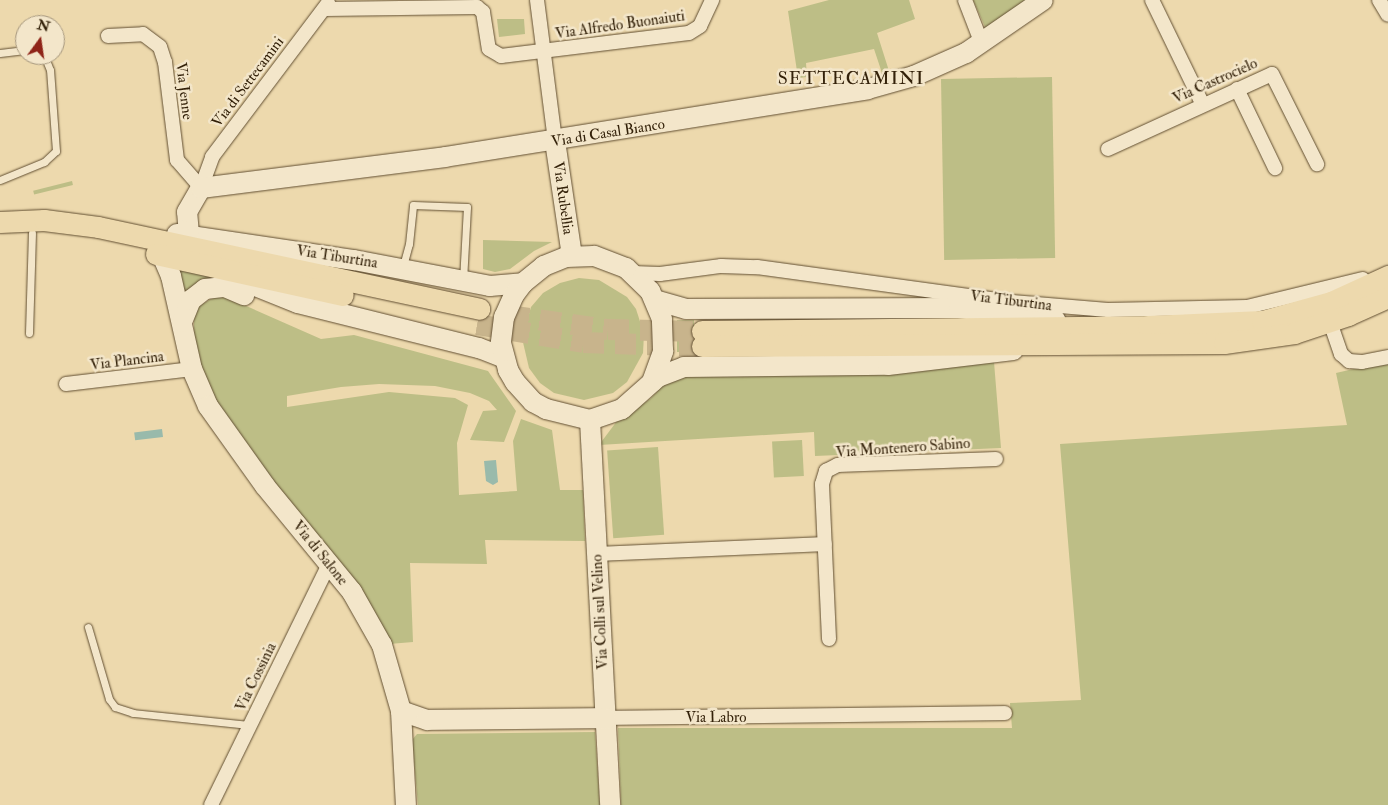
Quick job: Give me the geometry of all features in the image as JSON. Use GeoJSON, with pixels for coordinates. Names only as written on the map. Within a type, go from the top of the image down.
{"type":"FeatureCollection","features":[{"type":"Feature","properties":{"kind":"main road","name":"Via Tiburtina"},"geometry":{"type":"LineString","coordinates":[[0,222],[59,221],[150,238],[478,316],[211,266],[88,239],[32,233],[0,236]]}},
{"type":"Feature","properties":{"kind":"main road","name":"Via Tiburtina"},"geometry":{"type":"LineString","coordinates":[[1388,276],[1331,302],[1278,318],[1148,326],[702,338],[1048,344],[1224,344],[1276,337],[1330,322],[1388,297]]}},
{"type":"Feature","properties":{"kind":"street","name":"Via Alfredo Buonaiuti"},"geometry":{"type":"LineString","coordinates":[[327,4],[475,6],[483,12],[492,53],[501,56],[689,33],[700,26],[712,0]]}},
{"type":"Feature","properties":{"kind":"street"},"geometry":{"type":"LineString","coordinates":[[965,0],[982,44]]}},
{"type":"Feature","properties":{"kind":"street","name":"Via di Casal Bianco"},"geometry":{"type":"LineString","coordinates":[[201,188],[299,177],[555,141],[868,89],[930,70],[982,44],[1043,0]]}},
{"type":"Feature","properties":{"kind":"street"},"geometry":{"type":"LineString","coordinates":[[1152,0],[1202,104]]}},
{"type":"Feature","properties":{"kind":"street"},"geometry":{"type":"LineString","coordinates":[[1379,0],[1388,15]]}},
{"type":"Feature","properties":{"kind":"street","name":"Via Rubellia"},"geometry":{"type":"LineString","coordinates":[[538,3],[555,141],[572,256]]}},
{"type":"Feature","properties":{"kind":"street","name":"Via di Settecamini"},"geometry":{"type":"LineString","coordinates":[[201,188],[212,157],[327,4]]}},
{"type":"Feature","properties":{"kind":"street","name":"Via Jenne"},"geometry":{"type":"LineString","coordinates":[[108,36],[143,34],[160,47],[165,62],[177,160],[201,188]]}},
{"type":"Feature","properties":{"kind":"street","name":"Via Castrocielo"},"geometry":{"type":"LineString","coordinates":[[1108,149],[1202,104],[1272,74],[1317,164]]}},
{"type":"Feature","properties":{"kind":"street"},"geometry":{"type":"LineString","coordinates":[[1237,89],[1276,168]]}},
{"type":"Feature","properties":{"kind":"street"},"geometry":{"type":"LineString","coordinates":[[189,234],[187,212],[201,188]]}},
{"type":"Feature","properties":{"kind":"street","name":"Via Tiburtina"},"geometry":{"type":"LineString","coordinates":[[150,238],[189,234],[402,268],[502,287],[523,283]]}},
{"type":"Feature","properties":{"kind":"street","name":"Via di Salone"},"geometry":{"type":"LineString","coordinates":[[162,255],[182,322],[192,369],[208,406],[228,437],[330,564],[370,620],[392,672],[401,710],[406,805]]}},
{"type":"Feature","properties":{"kind":"street","name":"Via Tiburtina"},"geometry":{"type":"LineString","coordinates":[[652,382],[661,358],[664,338],[655,300],[632,273],[601,257],[572,256],[552,262],[523,283],[504,317],[503,357],[515,382],[533,402],[557,414],[590,420],[622,409],[666,372],[684,367],[888,365],[970,357],[1048,344]]}},
{"type":"Feature","properties":{"kind":"street","name":"Via Tiburtina"},"geometry":{"type":"LineString","coordinates":[[211,266],[294,302],[484,349],[503,357]]}},
{"type":"Feature","properties":{"kind":"street","name":"Via Tiburtina"},"geometry":{"type":"LineString","coordinates":[[632,273],[656,274],[721,266],[757,267],[1059,307],[1204,310],[1247,307],[1388,272]]}},
{"type":"Feature","properties":{"kind":"street"},"geometry":{"type":"LineString","coordinates":[[182,322],[194,297],[205,289],[217,286],[314,320],[334,322],[362,319]]}},
{"type":"Feature","properties":{"kind":"street","name":"Via Tiburtina"},"geometry":{"type":"LineString","coordinates":[[655,300],[686,308],[959,308],[1047,320],[1148,326]]}},
{"type":"Feature","properties":{"kind":"street"},"geometry":{"type":"LineString","coordinates":[[1330,322],[1341,354],[1347,360],[1358,363],[1388,356]]}},
{"type":"Feature","properties":{"kind":"street","name":"Via Plancina"},"geometry":{"type":"LineString","coordinates":[[66,384],[192,369]]}},
{"type":"Feature","properties":{"kind":"street","name":"Via Colli sul Velino"},"geometry":{"type":"LineString","coordinates":[[590,420],[610,805]]}},
{"type":"Feature","properties":{"kind":"street","name":"Via Montenero Sabino"},"geometry":{"type":"LineString","coordinates":[[829,639],[822,479],[833,466],[996,459]]}},
{"type":"Feature","properties":{"kind":"street"},"geometry":{"type":"LineString","coordinates":[[598,554],[825,544]]}},
{"type":"Feature","properties":{"kind":"street","name":"Via Cossinia"},"geometry":{"type":"LineString","coordinates":[[211,805],[330,564]]}},
{"type":"Feature","properties":{"kind":"street","name":"Via Labro"},"geometry":{"type":"LineString","coordinates":[[401,710],[427,720],[1005,713]]}},
{"type":"Feature","properties":{"kind":"street"},"geometry":{"type":"LineString","coordinates":[[403,740],[409,730],[427,720]]}},
{"type":"Feature","properties":{"kind":"lane"},"geometry":{"type":"LineString","coordinates":[[0,53],[15,51]]}},
{"type":"Feature","properties":{"kind":"lane"},"geometry":{"type":"LineString","coordinates":[[0,180],[44,162],[56,150],[50,70],[48,65]]}},
{"type":"Feature","properties":{"kind":"lane"},"geometry":{"type":"LineString","coordinates":[[402,268],[410,244],[413,206],[467,207],[463,281]]}},
{"type":"Feature","properties":{"kind":"lane"},"geometry":{"type":"LineString","coordinates":[[29,333],[32,233]]}},
{"type":"Feature","properties":{"kind":"lane"},"geometry":{"type":"LineString","coordinates":[[88,627],[109,700],[115,707],[133,713],[250,725]]}},
{"type":"Feature","properties":{"kind":"green space"},"geometry":{"type":"Polygon","coordinates":[[[829,0],[909,0],[915,19],[877,33],[889,71],[882,73],[874,49],[806,63],[807,77],[798,78],[788,11],[829,0]]]}},
{"type":"Feature","properties":{"kind":"green space"},"geometry":{"type":"Polygon","coordinates":[[[973,0],[1027,0],[986,29],[973,0]]]}},
{"type":"Feature","properties":{"kind":"green space"},"geometry":{"type":"Polygon","coordinates":[[[497,19],[524,19],[525,34],[499,37],[497,19]]]}},
{"type":"Feature","properties":{"kind":"green space"},"geometry":{"type":"Polygon","coordinates":[[[1052,77],[1055,258],[944,260],[941,79],[1052,77]]]}},
{"type":"Feature","properties":{"kind":"green space"},"geometry":{"type":"Polygon","coordinates":[[[72,181],[73,185],[34,195],[33,191],[72,181]]]}},
{"type":"Feature","properties":{"kind":"green space"},"geometry":{"type":"Polygon","coordinates":[[[483,240],[552,242],[534,251],[510,269],[495,272],[483,269],[483,240]]]}},
{"type":"Feature","properties":{"kind":"green space"},"geometry":{"type":"Polygon","coordinates":[[[174,265],[224,280],[181,300],[174,265]]]}},
{"type":"Feature","properties":{"kind":"green space"},"geometry":{"type":"Polygon","coordinates":[[[579,278],[599,280],[627,297],[636,309],[644,334],[643,353],[627,382],[613,393],[584,400],[554,393],[540,383],[529,368],[522,338],[531,307],[543,293],[560,283],[579,278]]]}},
{"type":"Feature","properties":{"kind":"green space"},"geometry":{"type":"Polygon","coordinates":[[[216,296],[226,297],[321,339],[354,335],[488,371],[516,411],[504,442],[470,440],[483,411],[497,410],[489,401],[470,393],[435,386],[379,384],[341,387],[287,396],[287,407],[389,392],[455,398],[468,405],[457,443],[459,495],[517,491],[513,441],[521,419],[552,430],[560,490],[583,490],[585,541],[485,540],[487,564],[410,563],[413,642],[389,644],[227,420],[199,366],[194,342],[194,313],[199,306],[216,296]]]}},
{"type":"Feature","properties":{"kind":"green space"},"geometry":{"type":"Polygon","coordinates":[[[677,320],[694,320],[694,352],[677,352],[677,320]]]}},
{"type":"Feature","properties":{"kind":"green space"},"geometry":{"type":"Polygon","coordinates":[[[1388,361],[1388,805],[621,805],[618,728],[1012,728],[1010,703],[1081,700],[1060,444],[1347,425],[1336,373],[1388,361]]]}},
{"type":"Feature","properties":{"kind":"green space"},"geometry":{"type":"Polygon","coordinates":[[[994,362],[1001,448],[815,456],[814,432],[599,445],[617,421],[650,399],[671,377],[994,362]]]}},
{"type":"Feature","properties":{"kind":"green space"},"geometry":{"type":"Polygon","coordinates":[[[802,440],[804,476],[774,478],[772,442],[802,440]]]}},
{"type":"Feature","properties":{"kind":"green space"},"geometry":{"type":"Polygon","coordinates":[[[658,447],[664,535],[613,538],[607,451],[658,447]]]}},
{"type":"Feature","properties":{"kind":"green space"},"geometry":{"type":"Polygon","coordinates":[[[595,732],[600,805],[418,805],[412,740],[417,734],[595,732]]]}},
{"type":"Feature","properties":{"kind":"shaded area"},"geometry":{"type":"Polygon","coordinates":[[[162,429],[163,437],[135,440],[134,432],[162,429]]]}},
{"type":"Feature","properties":{"kind":"shaded area"},"geometry":{"type":"Polygon","coordinates":[[[496,460],[498,482],[493,485],[486,481],[484,461],[496,460]]]}},
{"type":"Feature","properties":{"kind":"tunnel"},"geometry":{"type":"LineString","coordinates":[[508,315],[608,329],[702,331]]}},
{"type":"Feature","properties":{"kind":"tunnel"},"geometry":{"type":"LineString","coordinates":[[477,324],[583,342],[702,346]]}},
{"type":"Feature","properties":{"kind":"district","name":"SETTECAMINI"},"geometry":{"type":"Point","coordinates":[851,79]}}]}
